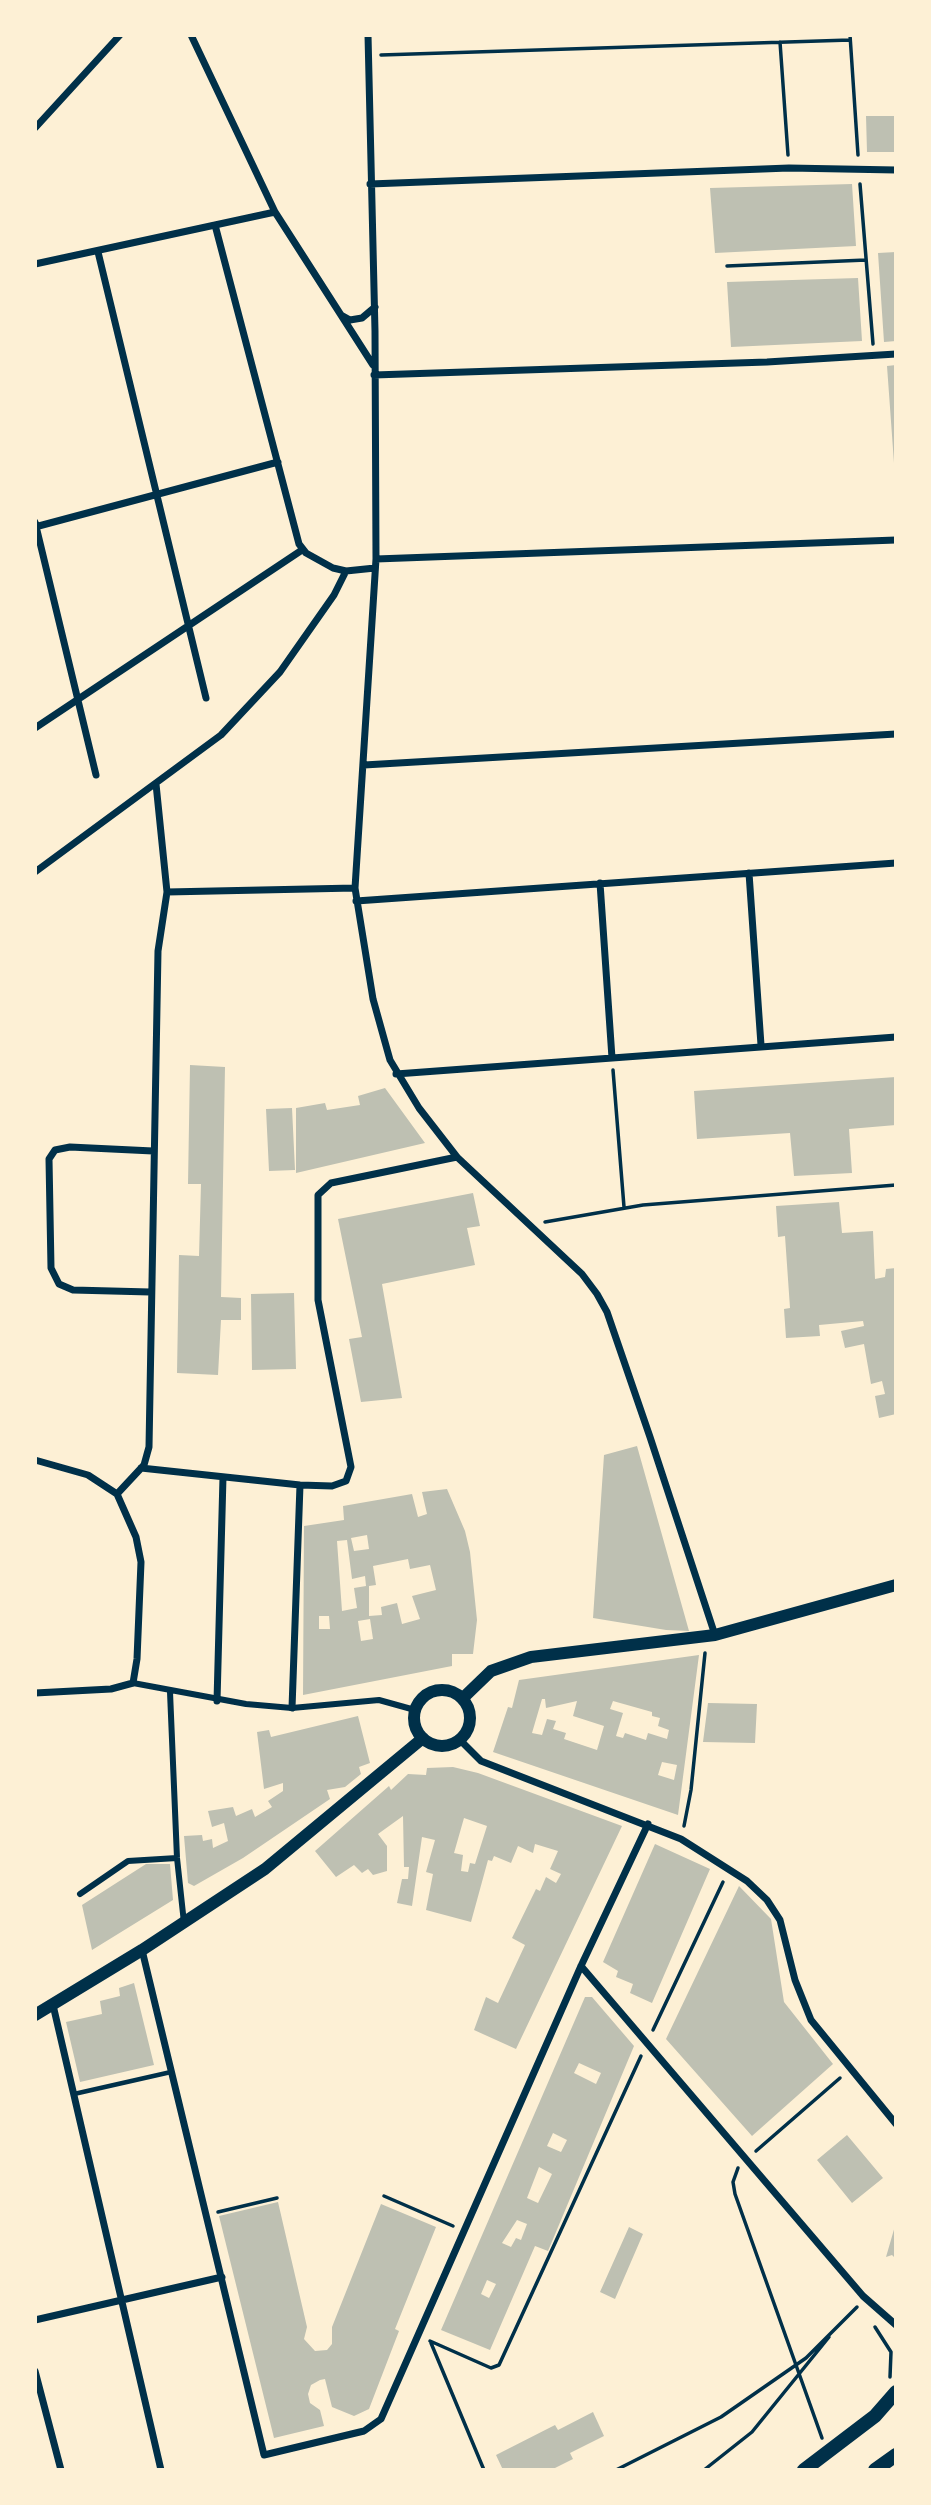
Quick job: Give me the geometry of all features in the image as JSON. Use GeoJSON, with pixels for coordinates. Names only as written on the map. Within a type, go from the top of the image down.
{"type":"FeatureCollection","features":[{"type":"Feature","properties":{"kind":"main road"},"geometry":{"type":"LineString","coordinates":[[804,2470],[875,2416],[896,2392]]}},
{"type":"Feature","properties":{"kind":"main road"},"geometry":{"type":"LineString","coordinates":[[875,2470],[896,2455]]}},
{"type":"Feature","properties":{"kind":"street"},"geometry":{"type":"LineString","coordinates":[[35,128],[120,35]]}},
{"type":"Feature","properties":{"kind":"street"},"geometry":{"type":"LineString","coordinates":[[191,35],[275,212],[374,371]]}},
{"type":"Feature","properties":{"kind":"street"},"geometry":{"type":"LineString","coordinates":[[368,35],[375,307],[376,564],[355,888],[373,999],[396,1074],[457,1157],[582,1273],[607,1312],[710,1636]]}},
{"type":"Feature","properties":{"kind":"street"},"geometry":{"type":"LineString","coordinates":[[370,184],[789,168],[896,170]]}},
{"type":"Feature","properties":{"kind":"street"},"geometry":{"type":"LineString","coordinates":[[35,264],[275,212]]}},
{"type":"Feature","properties":{"kind":"street"},"geometry":{"type":"LineString","coordinates":[[215,225],[302,550],[333,568],[346,570],[376,564],[896,540]]}},
{"type":"Feature","properties":{"kind":"street"},"geometry":{"type":"LineString","coordinates":[[98,252],[206,698]]}},
{"type":"Feature","properties":{"kind":"street"},"geometry":{"type":"LineString","coordinates":[[340,315],[351,320],[362,318],[375,307]]}},
{"type":"Feature","properties":{"kind":"street"},"geometry":{"type":"LineString","coordinates":[[374,371],[767,362],[896,354]]}},
{"type":"Feature","properties":{"kind":"street"},"geometry":{"type":"LineString","coordinates":[[96,775],[35,525],[278,462]]}},
{"type":"Feature","properties":{"kind":"street"},"geometry":{"type":"LineString","coordinates":[[35,728],[302,550]]}},
{"type":"Feature","properties":{"kind":"street"},"geometry":{"type":"LineString","coordinates":[[35,872],[221,735],[259,698],[334,595],[346,570]]}},
{"type":"Feature","properties":{"kind":"street"},"geometry":{"type":"LineString","coordinates":[[364,765],[896,734]]}},
{"type":"Feature","properties":{"kind":"street"},"geometry":{"type":"LineString","coordinates":[[117,1494],[141,1468],[149,1447],[158,951],[167,892],[156,784]]}},
{"type":"Feature","properties":{"kind":"street"},"geometry":{"type":"LineString","coordinates":[[356,901],[896,863]]}},
{"type":"Feature","properties":{"kind":"street"},"geometry":{"type":"LineString","coordinates":[[748,873],[761,1045]]}},
{"type":"Feature","properties":{"kind":"street"},"geometry":{"type":"LineString","coordinates":[[600,883],[612,1058]]}},
{"type":"Feature","properties":{"kind":"street"},"geometry":{"type":"LineString","coordinates":[[167,892],[355,888]]}},
{"type":"Feature","properties":{"kind":"street"},"geometry":{"type":"LineString","coordinates":[[396,1074],[896,1037]]}},
{"type":"Feature","properties":{"kind":"street"},"geometry":{"type":"LineString","coordinates":[[150,1292],[73,1290],[59,1284],[51,1268],[49,1159],[55,1150],[70,1147],[153,1151]]}},
{"type":"Feature","properties":{"kind":"street"},"geometry":{"type":"LineString","coordinates":[[141,1468],[300,1485],[339,1485],[350,1476],[318,1300],[318,1195],[331,1183],[457,1157]]}},
{"type":"Feature","properties":{"kind":"street"},"geometry":{"type":"LineString","coordinates":[[35,1460],[88,1475],[117,1494],[136,1536],[141,1562],[137,1659],[133,1683]]}},
{"type":"Feature","properties":{"kind":"street"},"geometry":{"type":"LineString","coordinates":[[217,1701],[223,1477]]}},
{"type":"Feature","properties":{"kind":"street"},"geometry":{"type":"LineString","coordinates":[[292,1708],[300,1485]]}},
{"type":"Feature","properties":{"kind":"street"},"geometry":{"type":"LineString","coordinates":[[463,1698],[491,1671],[531,1657],[710,1636],[896,1585]]}},
{"type":"Feature","properties":{"kind":"street"},"geometry":{"type":"LineString","coordinates":[[35,1693],[111,1689],[133,1683],[217,1701],[292,1708],[379,1700],[415,1710]]}},
{"type":"Feature","properties":{"kind":"street"},"geometry":{"type":"LineString","coordinates":[[440,1690],[463,1698],[471,1720],[460,1740],[445,1746],[423,1738],[415,1725],[415,1710],[424,1696],[440,1690]]}},
{"type":"Feature","properties":{"kind":"street"},"geometry":{"type":"LineString","coordinates":[[170,1692],[177,1858],[184,1923]]}},
{"type":"Feature","properties":{"kind":"street"},"geometry":{"type":"LineString","coordinates":[[35,2015],[142,1950],[265,1869],[423,1738]]}},
{"type":"Feature","properties":{"kind":"street"},"geometry":{"type":"LineString","coordinates":[[460,1740],[481,1761],[649,1824],[730,1867],[775,1910],[795,1980],[811,2021],[896,2124]]}},
{"type":"Feature","properties":{"kind":"street"},"geometry":{"type":"LineString","coordinates":[[142,1950],[264,2455],[364,2431],[377,2424],[419,2336],[581,1966],[649,1824]]}},
{"type":"Feature","properties":{"kind":"street"},"geometry":{"type":"LineString","coordinates":[[80,1894],[128,1861],[139,1858],[177,1858]]}},
{"type":"Feature","properties":{"kind":"street"},"geometry":{"type":"LineString","coordinates":[[581,1966],[867,2299],[896,2325]]}},
{"type":"Feature","properties":{"kind":"street"},"geometry":{"type":"LineString","coordinates":[[53,2005],[161,2470]]}},
{"type":"Feature","properties":{"kind":"street"},"geometry":{"type":"LineString","coordinates":[[35,2320],[222,2277]]}},
{"type":"Feature","properties":{"kind":"street"},"geometry":{"type":"LineString","coordinates":[[35,2371],[61,2470]]}},
{"type":"Feature","properties":{"kind":"lane"},"geometry":{"type":"LineString","coordinates":[[73,2094],[171,2072]]}},
{"type":"Feature","properties":{"kind":"path"},"geometry":{"type":"LineString","coordinates":[[368,56],[850,38],[874,355]]}},
{"type":"Feature","properties":{"kind":"path"},"geometry":{"type":"LineString","coordinates":[[780,42],[789,168]]}},
{"type":"Feature","properties":{"kind":"path"},"geometry":{"type":"LineString","coordinates":[[727,266],[866,260]]}},
{"type":"Feature","properties":{"kind":"path"},"geometry":{"type":"LineString","coordinates":[[612,1058],[624,1208]]}},
{"type":"Feature","properties":{"kind":"path"},"geometry":{"type":"LineString","coordinates":[[529,1225],[624,1208],[896,1185]]}},
{"type":"Feature","properties":{"kind":"path"},"geometry":{"type":"LineString","coordinates":[[681,1839],[691,1790],[710,1636]]}},
{"type":"Feature","properties":{"kind":"path"},"geometry":{"type":"LineString","coordinates":[[419,2336],[491,2368],[499,2365],[730,1867]]}},
{"type":"Feature","properties":{"kind":"path"},"geometry":{"type":"LineString","coordinates":[[827,2452],[733,2182],[746,2158],[850,2070]]}},
{"type":"Feature","properties":{"kind":"path"},"geometry":{"type":"LineString","coordinates":[[384,2196],[464,2230]]}},
{"type":"Feature","properties":{"kind":"path"},"geometry":{"type":"LineString","coordinates":[[207,2214],[277,2198]]}},
{"type":"Feature","properties":{"kind":"path"},"geometry":{"type":"LineString","coordinates":[[616,2470],[721,2417],[796,2365],[867,2299]]}},
{"type":"Feature","properties":{"kind":"path"},"geometry":{"type":"LineString","coordinates":[[704,2470],[751,2432],[799,2377],[832,2332]]}},
{"type":"Feature","properties":{"kind":"path"},"geometry":{"type":"LineString","coordinates":[[430,2342],[484,2470]]}},
{"type":"Feature","properties":{"kind":"building"},"geometry":{"type":"Polygon","coordinates":[[[866,116],[896,116],[896,152],[867,152],[866,116]]]}},
{"type":"Feature","properties":{"kind":"building"},"geometry":{"type":"Polygon","coordinates":[[[852,184],[856,246],[715,253],[710,188],[852,184]]]}},
{"type":"Feature","properties":{"kind":"building"},"geometry":{"type":"Polygon","coordinates":[[[896,252],[896,341],[884,342],[878,253],[896,252]]]}},
{"type":"Feature","properties":{"kind":"building"},"geometry":{"type":"Polygon","coordinates":[[[858,278],[862,341],[731,347],[727,282],[858,278]]]}},
{"type":"Feature","properties":{"kind":"building"},"geometry":{"type":"Polygon","coordinates":[[[896,365],[896,463],[894,463],[887,366],[896,365]]]}},
{"type":"Feature","properties":{"kind":"building"},"geometry":{"type":"Polygon","coordinates":[[[190,1065],[225,1067],[221,1297],[241,1298],[241,1320],[221,1320],[218,1375],[177,1373],[179,1255],[199,1256],[201,1184],[188,1184],[190,1065]]]}},
{"type":"Feature","properties":{"kind":"building"},"geometry":{"type":"Polygon","coordinates":[[[896,1077],[896,1125],[849,1129],[852,1173],[794,1176],[790,1133],[697,1139],[694,1091],[896,1077]]]}},
{"type":"Feature","properties":{"kind":"building"},"geometry":{"type":"Polygon","coordinates":[[[385,1088],[425,1143],[296,1173],[296,1108],[325,1103],[327,1110],[360,1105],[358,1096],[385,1088]]]}},
{"type":"Feature","properties":{"kind":"building"},"geometry":{"type":"Polygon","coordinates":[[[292,1108],[295,1170],[269,1171],[266,1109],[292,1108]]]}},
{"type":"Feature","properties":{"kind":"building"},"geometry":{"type":"Polygon","coordinates":[[[473,1193],[480,1226],[467,1228],[475,1265],[382,1284],[402,1398],[361,1402],[349,1339],[362,1337],[338,1219],[473,1193]]]}},
{"type":"Feature","properties":{"kind":"building"},"geometry":{"type":"Polygon","coordinates":[[[839,1202],[842,1233],[873,1231],[875,1279],[885,1277],[886,1269],[896,1268],[896,1414],[879,1418],[875,1396],[885,1394],[882,1381],[871,1384],[864,1344],[845,1348],[841,1331],[864,1326],[863,1321],[819,1325],[820,1336],[786,1338],[784,1309],[790,1308],[785,1236],[778,1237],[776,1206],[839,1202]]]}},
{"type":"Feature","properties":{"kind":"building"},"geometry":{"type":"Polygon","coordinates":[[[294,1293],[296,1369],[252,1370],[251,1294],[294,1293]]]}},
{"type":"Feature","properties":{"kind":"building"},"geometry":{"type":"Polygon","coordinates":[[[637,1446],[689,1631],[593,1618],[604,1455],[637,1446]]]}},
{"type":"Feature","properties":{"kind":"building"},"geometry":{"type":"Polygon","coordinates":[[[447,1489],[465,1531],[470,1552],[477,1620],[473,1654],[452,1654],[452,1666],[303,1695],[304,1526],[344,1520],[343,1506],[412,1494],[418,1517],[427,1514],[422,1492],[447,1489]],[[367,1535],[351,1538],[354,1551],[369,1549],[367,1535]],[[347,1540],[337,1541],[342,1611],[357,1608],[354,1588],[366,1586],[365,1576],[352,1579],[347,1540]],[[408,1559],[373,1566],[376,1585],[369,1586],[369,1616],[382,1615],[381,1607],[397,1603],[402,1624],[420,1619],[412,1596],[436,1590],[430,1565],[410,1569],[408,1559]],[[319,1616],[319,1629],[330,1629],[329,1616],[319,1616]],[[370,1619],[358,1621],[361,1641],[373,1639],[370,1619]]]}},
{"type":"Feature","properties":{"kind":"building"},"geometry":{"type":"Polygon","coordinates":[[[699,1655],[678,1815],[493,1752],[508,1707],[512,1708],[519,1680],[699,1655]],[[542,1699],[532,1733],[542,1735],[547,1719],[556,1721],[553,1729],[566,1733],[564,1739],[597,1750],[604,1726],[573,1716],[577,1701],[546,1708],[545,1699],[542,1699]],[[613,1701],[610,1709],[623,1713],[616,1736],[623,1738],[625,1733],[646,1740],[648,1733],[667,1739],[669,1730],[658,1726],[660,1718],[652,1716],[652,1712],[613,1701]],[[662,1762],[658,1775],[674,1780],[677,1765],[662,1762]]]}},
{"type":"Feature","properties":{"kind":"building"},"geometry":{"type":"Polygon","coordinates":[[[708,1703],[757,1704],[755,1743],[703,1742],[708,1703]]]}},
{"type":"Feature","properties":{"kind":"building"},"geometry":{"type":"Polygon","coordinates":[[[358,1716],[370,1763],[359,1767],[361,1774],[345,1787],[327,1790],[330,1799],[243,1858],[194,1886],[188,1883],[184,1836],[202,1835],[203,1841],[212,1839],[213,1848],[228,1841],[224,1823],[212,1827],[208,1811],[233,1807],[236,1816],[252,1809],[255,1817],[272,1807],[268,1801],[283,1791],[283,1783],[264,1789],[257,1732],[269,1730],[271,1737],[358,1716]]]}},
{"type":"Feature","properties":{"kind":"building"},"geometry":{"type":"Polygon","coordinates":[[[453,1767],[478,1773],[622,1826],[516,2049],[474,2030],[486,1997],[498,2003],[525,1945],[512,1938],[536,1889],[540,1891],[546,1877],[556,1883],[561,1874],[550,1869],[558,1851],[535,1844],[533,1853],[518,1846],[511,1863],[494,1856],[492,1861],[488,1860],[471,1922],[426,1910],[433,1874],[426,1872],[435,1840],[422,1837],[412,1906],[397,1903],[402,1879],[408,1879],[409,1867],[404,1867],[403,1816],[378,1834],[387,1846],[387,1871],[373,1875],[368,1869],[362,1873],[354,1865],[336,1877],[315,1851],[389,1786],[391,1790],[408,1774],[426,1775],[427,1768],[453,1767]],[[464,1818],[454,1853],[463,1855],[461,1871],[468,1872],[470,1863],[475,1864],[487,1826],[464,1818]]]}},
{"type":"Feature","properties":{"kind":"building"},"geometry":{"type":"Polygon","coordinates":[[[655,1844],[710,1869],[652,2003],[630,1993],[633,1984],[616,1977],[618,1971],[603,1962],[655,1844]]]}},
{"type":"Feature","properties":{"kind":"building"},"geometry":{"type":"Polygon","coordinates":[[[146,1864],[170,1864],[173,1900],[92,1950],[82,1905],[146,1864]]]}},
{"type":"Feature","properties":{"kind":"building"},"geometry":{"type":"Polygon","coordinates":[[[739,1886],[771,1919],[784,2002],[833,2064],[752,2136],[666,2039],[739,1886]]]}},
{"type":"Feature","properties":{"kind":"building"},"geometry":{"type":"Polygon","coordinates":[[[134,1983],[154,2065],[80,2082],[66,2022],[102,2014],[100,2001],[120,1996],[119,1988],[134,1983]]]}},
{"type":"Feature","properties":{"kind":"building"},"geometry":{"type":"Polygon","coordinates":[[[585,1997],[592,1997],[634,2046],[548,2251],[535,2246],[490,2350],[441,2330],[585,1997]],[[579,2063],[574,2073],[596,2084],[601,2073],[579,2063]],[[553,2133],[547,2146],[561,2152],[567,2140],[553,2133]],[[539,2167],[527,2198],[538,2203],[552,2174],[539,2167]],[[517,2220],[502,2243],[511,2247],[516,2238],[521,2240],[527,2224],[517,2220]],[[487,2280],[481,2294],[489,2298],[496,2284],[487,2280]]]}},
{"type":"Feature","properties":{"kind":"building"},"geometry":{"type":"Polygon","coordinates":[[[847,2135],[883,2178],[852,2203],[817,2160],[847,2135]]]}},
{"type":"Feature","properties":{"kind":"building"},"geometry":{"type":"Polygon","coordinates":[[[278,2202],[307,2327],[304,2339],[315,2351],[327,2350],[332,2344],[332,2327],[381,2204],[436,2227],[395,2329],[399,2331],[369,2409],[354,2416],[332,2407],[325,2379],[320,2380],[311,2385],[308,2394],[310,2403],[320,2410],[324,2426],[274,2438],[219,2216],[278,2202]]]}},
{"type":"Feature","properties":{"kind":"building"},"geometry":{"type":"Polygon","coordinates":[[[895,2226],[896,2259],[892,2255],[886,2257],[895,2226]]]}},
{"type":"Feature","properties":{"kind":"building"},"geometry":{"type":"Polygon","coordinates":[[[629,2227],[643,2234],[615,2299],[600,2292],[629,2227]]]}},
{"type":"Feature","properties":{"kind":"building"},"geometry":{"type":"Polygon","coordinates":[[[593,2412],[604,2436],[570,2453],[573,2459],[551,2470],[503,2470],[496,2455],[555,2425],[558,2430],[593,2412]]]}}]}
